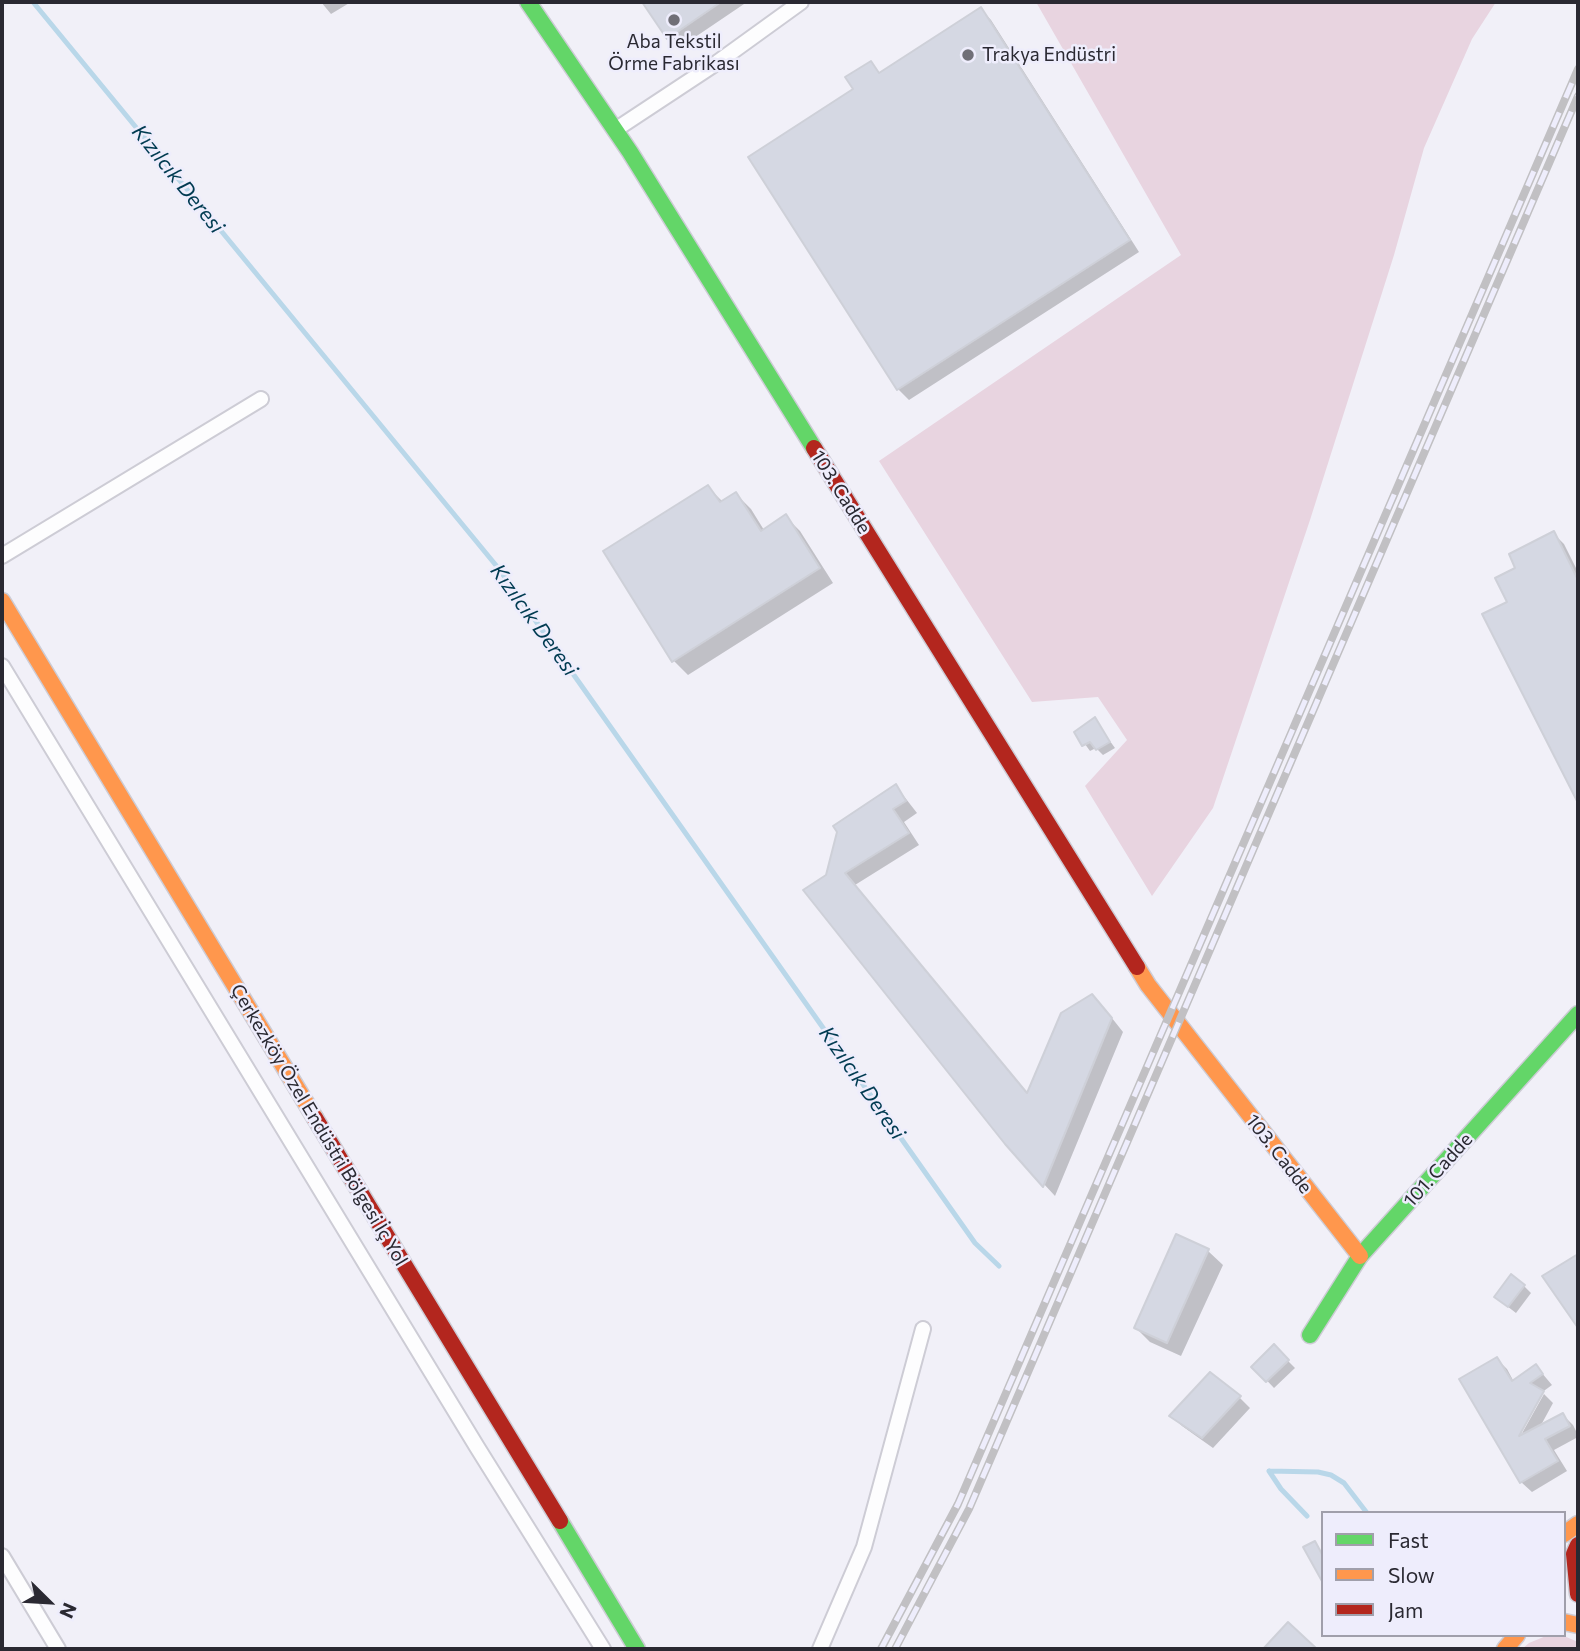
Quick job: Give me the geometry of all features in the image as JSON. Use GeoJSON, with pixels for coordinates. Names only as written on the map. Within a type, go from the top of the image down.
{"type":"FeatureCollection","features":[{"type":"Feature","properties":{"kind":"street","name":"103. Cadde"},"geometry":{"type":"LineString","coordinates":[[528,2],[615,130],[1148,985],[1360,1256]]}},
{"type":"Feature","properties":{"kind":"street"},"geometry":{"type":"LineString","coordinates":[[615,130],[718,62],[801,2]]}},
{"type":"Feature","properties":{"kind":"street"},"geometry":{"type":"LineString","coordinates":[[2,556],[261,399]]}},
{"type":"Feature","properties":{"kind":"street","name":"Çerkezköy Özel Endüstri Bölgesi İç Yol"},"geometry":{"type":"LineString","coordinates":[[2,601],[638,1649]]}},
{"type":"Feature","properties":{"kind":"street","name":"Çerkezköy Özel Endüstri Bölgesi İç Yol"},"geometry":{"type":"LineString","coordinates":[[2,666],[477,1447],[603,1649]]}},
{"type":"Feature","properties":{"kind":"street","name":"101. Cadde"},"geometry":{"type":"LineString","coordinates":[[1310,1335],[1360,1256],[1578,1014]]}},
{"type":"Feature","properties":{"kind":"street"},"geometry":{"type":"LineString","coordinates":[[820,1649],[864,1547],[923,1329]]}},
{"type":"Feature","properties":{"kind":"street"},"geometry":{"type":"LineString","coordinates":[[1577,1591],[1574,1554],[1578,1545]]}},
{"type":"Feature","properties":{"kind":"street"},"geometry":{"type":"LineString","coordinates":[[2,1556],[58,1649]]}},
{"type":"Feature","properties":{"kind":"street"},"geometry":{"type":"LineString","coordinates":[[1566,1573],[1577,1591]]}},
{"type":"Feature","properties":{"kind":"shaded area"},"geometry":{"type":"Polygon","coordinates":[[[1036,2],[1496,2],[1472,39],[1424,148],[1394,255],[1310,520],[1213,808],[1152,896],[1085,786],[1127,740],[1098,697],[1032,702],[879,461],[1181,255],[1036,2]]]}},
{"type":"Feature","properties":{"kind":"shaded area"},"geometry":{"type":"Polygon","coordinates":[[[1544,1637],[1566,1637],[1578,1642],[1578,1649],[1522,1649],[1544,1637]]]}},
{"type":"Feature","properties":{"kind":"building","name":"Aba Tekstil Örme Fabrikası"},"geometry":{"type":"Polygon","coordinates":[[[642,2],[721,2],[667,39],[642,2]]]}},
{"type":"Feature","properties":{"kind":"building"},"geometry":{"type":"Polygon","coordinates":[[[981,7],[1130,240],[897,390],[748,157],[853,89],[845,77],[871,61],[879,73],[981,7]]]}},
{"type":"Feature","properties":{"kind":"building"},"geometry":{"type":"Polygon","coordinates":[[[708,485],[720,502],[736,492],[761,531],[786,514],[820,568],[672,662],[603,551],[708,485]]]}},
{"type":"Feature","properties":{"kind":"building"},"geometry":{"type":"Polygon","coordinates":[[[1554,531],[1578,580],[1578,803],[1482,614],[1507,602],[1495,578],[1515,568],[1509,554],[1554,531]]]}},
{"type":"Feature","properties":{"kind":"building"},"geometry":{"type":"Polygon","coordinates":[[[1095,717],[1110,742],[1096,750],[1090,742],[1082,746],[1074,732],[1095,717]]]}},
{"type":"Feature","properties":{"kind":"building"},"geometry":{"type":"Polygon","coordinates":[[[896,784],[906,801],[893,809],[909,833],[845,873],[1027,1093],[1061,1013],[1092,994],[1112,1018],[1043,1187],[1005,1144],[803,890],[826,875],[837,832],[833,826],[896,784]]]}},
{"type":"Feature","properties":{"kind":"building"},"geometry":{"type":"Polygon","coordinates":[[[1176,1234],[1209,1249],[1167,1343],[1134,1328],[1176,1234]]]}},
{"type":"Feature","properties":{"kind":"building"},"geometry":{"type":"Polygon","coordinates":[[[1578,1254],[1578,1328],[1542,1276],[1578,1254]]]}},
{"type":"Feature","properties":{"kind":"building"},"geometry":{"type":"Polygon","coordinates":[[[1511,1274],[1525,1285],[1508,1307],[1494,1297],[1511,1274]]]}},
{"type":"Feature","properties":{"kind":"building"},"geometry":{"type":"Polygon","coordinates":[[[1274,1344],[1289,1360],[1266,1382],[1251,1367],[1274,1344]]]}},
{"type":"Feature","properties":{"kind":"building"},"geometry":{"type":"Polygon","coordinates":[[[1497,1357],[1512,1381],[1536,1364],[1543,1374],[1530,1383],[1544,1391],[1519,1436],[1563,1413],[1570,1426],[1545,1439],[1558,1461],[1520,1483],[1459,1379],[1497,1357]]]}},
{"type":"Feature","properties":{"kind":"building"},"geometry":{"type":"Polygon","coordinates":[[[1210,1372],[1241,1396],[1202,1438],[1169,1416],[1210,1372]]]}},
{"type":"Feature","properties":{"kind":"building"},"geometry":{"type":"Polygon","coordinates":[[[1315,1541],[1321,1552],[1321,1579],[1303,1547],[1315,1541]]]}},
{"type":"Feature","properties":{"kind":"building"},"geometry":{"type":"Polygon","coordinates":[[[1288,1622],[1317,1649],[1263,1649],[1288,1622]]]}},
{"type":"Feature","properties":{"kind":"waterway","name":"Kızılcık Deresi"},"geometry":{"type":"LineString","coordinates":[[33,2],[499,569],[975,1243],[999,1266]]}},
{"type":"Feature","properties":{"kind":"waterway"},"geometry":{"type":"LineString","coordinates":[[1269,1471],[1318,1472],[1331,1475],[1344,1483],[1365,1511]]}},
{"type":"Feature","properties":{"kind":"waterway","name":"Kızılcık Deresi"},"geometry":{"type":"LineString","coordinates":[[1269,1471],[1281,1489],[1307,1516]]}},
{"type":"Feature","properties":{"kind":"railway"},"geometry":{"type":"LineString","coordinates":[[881,1649],[958,1504],[1578,69]]}},
{"type":"Feature","properties":{"kind":"railway"},"geometry":{"type":"LineString","coordinates":[[895,1649],[969,1509],[1578,96]]}},
{"type":"Feature","properties":{"kind":"traffic: fast"},"geometry":{"type":"LineString","coordinates":[[528,2],[630,152],[814,448]]}},
{"type":"Feature","properties":{"kind":"traffic: fast"},"geometry":{"type":"LineString","coordinates":[[1310,1335],[1360,1256],[1578,1014]]}},
{"type":"Feature","properties":{"kind":"traffic: fast"},"geometry":{"type":"LineString","coordinates":[[560,1521],[637,1649]]}},
{"type":"Feature","properties":{"kind":"traffic: slow"},"geometry":{"type":"LineString","coordinates":[[2,601],[315,1118]]}},
{"type":"Feature","properties":{"kind":"traffic: slow"},"geometry":{"type":"LineString","coordinates":[[1137,967],[1148,985],[1360,1256]]}},
{"type":"Feature","properties":{"kind":"traffic: slow"},"geometry":{"type":"LineString","coordinates":[[1566,1533],[1578,1524]]}},
{"type":"Feature","properties":{"kind":"traffic: slow"},"geometry":{"type":"LineString","coordinates":[[1566,1622],[1578,1625]]}},
{"type":"Feature","properties":{"kind":"traffic: slow"},"geometry":{"type":"LineString","coordinates":[[1505,1649],[1515,1637]]}},
{"type":"Feature","properties":{"kind":"traffic: jam"},"geometry":{"type":"LineString","coordinates":[[814,448],[1137,967]]}},
{"type":"Feature","properties":{"kind":"traffic: jam"},"geometry":{"type":"LineString","coordinates":[[315,1118],[560,1521]]}},
{"type":"Feature","properties":{"kind":"traffic: jam"},"geometry":{"type":"LineString","coordinates":[[1578,1545],[1574,1554],[1578,1594]]}},
{"type":"Feature","properties":{"kind":"place","name":"Aba Tekstil Örme Fabrikası"},"geometry":{"type":"Point","coordinates":[674,20]}},
{"type":"Feature","properties":{"kind":"place","name":"Trakya Endüstri"},"geometry":{"type":"Point","coordinates":[968,55]}}]}
